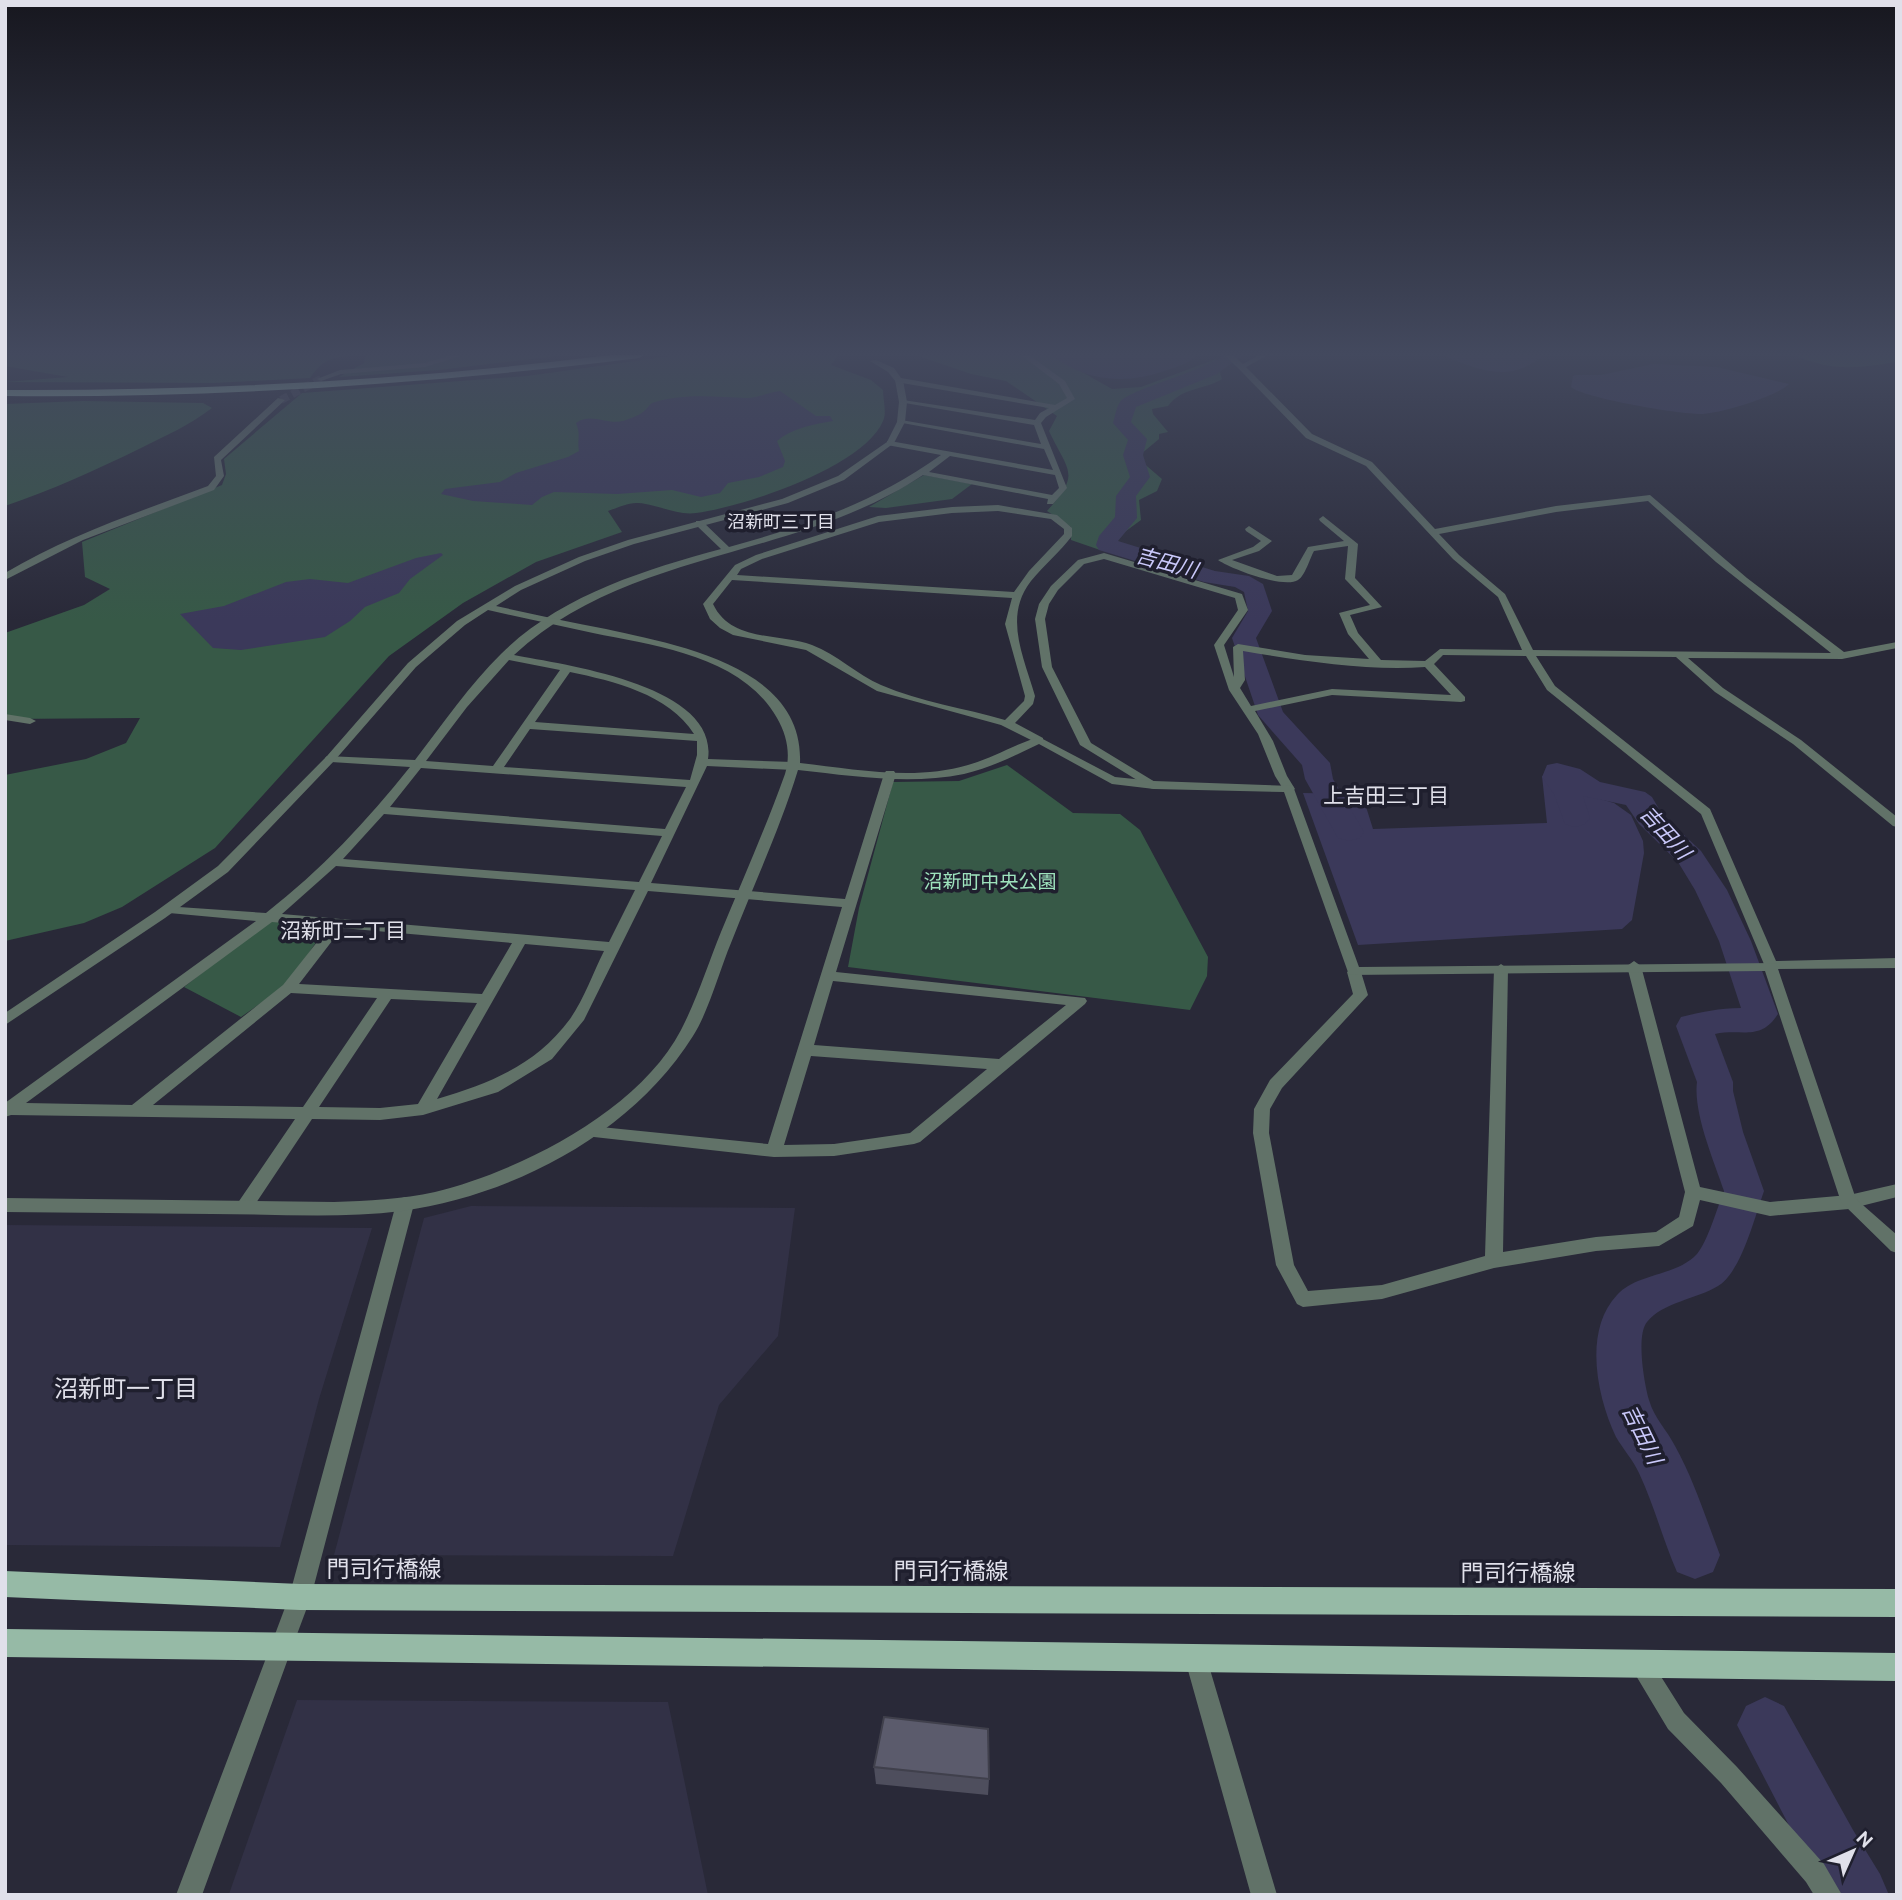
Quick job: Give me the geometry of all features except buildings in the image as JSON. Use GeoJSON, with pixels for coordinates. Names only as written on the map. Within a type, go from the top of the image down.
{"type":"FeatureCollection","features":[{"type":"Feature","properties":{"kind":"main road","name":"門司行橋線"},"geometry":{"type":"LineString","coordinates":[[5,1584],[300,1597],[1897,1604]]}},
{"type":"Feature","properties":{"kind":"main road"},"geometry":{"type":"LineString","coordinates":[[5,1643],[1897,1667]]}},
{"type":"Feature","properties":{"kind":"street"},"geometry":{"type":"LineString","coordinates":[[5,578],[28,563],[78,539],[211,488],[220,476],[217,459],[234,444]]}},
{"type":"Feature","properties":{"kind":"street"},"geometry":{"type":"LineString","coordinates":[[5,1020],[169,909],[223,869],[331,758],[412,665],[461,623],[518,588],[582,559],[631,542],[761,508],[822,487],[855,470],[889,444]]}},
{"type":"Feature","properties":{"kind":"street"},"geometry":{"type":"LineString","coordinates":[[894,444],[1057,473]]}},
{"type":"Feature","properties":{"kind":"street"},"geometry":{"type":"LineString","coordinates":[[1026,444],[1045,447]]}},
{"type":"Feature","properties":{"kind":"street"},"geometry":{"type":"LineString","coordinates":[[1038,514],[1063,488],[1062,479],[1044,444]]}},
{"type":"Feature","properties":{"kind":"street"},"geometry":{"type":"LineString","coordinates":[[1325,444],[1369,464],[1456,557],[1502,596],[1529,653],[1551,688],[1706,812],[1771,966],[1849,1202],[1897,1245]]}},
{"type":"Feature","properties":{"kind":"street"},"geometry":{"type":"LineString","coordinates":[[6,1110],[271,917],[333,862],[418,765],[450,719],[504,656],[550,621],[639,576],[726,548],[794,532],[861,507],[923,473],[949,453]]}},
{"type":"Feature","properties":{"kind":"street"},"geometry":{"type":"LineString","coordinates":[[923,473],[1055,498]]}},
{"type":"Feature","properties":{"kind":"street"},"geometry":{"type":"LineString","coordinates":[[1433,532],[1556,509],[1650,498],[1705,549],[1842,656]]}},
{"type":"Feature","properties":{"kind":"street"},"geometry":{"type":"LineString","coordinates":[[1007,724],[1029,702],[1030,696],[1010,624],[1018,595],[1031,572],[1069,534],[1068,528],[1062,522],[1038,514],[977,507],[878,520],[759,557],[737,567],[708,604],[711,614],[720,624],[736,633],[804,646],[879,688],[981,719],[1007,724],[1112,780],[1154,785],[1289,789]]}},
{"type":"Feature","properties":{"kind":"street"},"geometry":{"type":"LineString","coordinates":[[1323,519],[1353,544],[1350,579],[1377,607],[1344,613],[1353,634],[1379,664]]}},
{"type":"Feature","properties":{"kind":"street"},"geometry":{"type":"LineString","coordinates":[[699,523],[726,548]]}},
{"type":"Feature","properties":{"kind":"street"},"geometry":{"type":"LineString","coordinates":[[1249,529],[1267,541],[1256,549],[1223,560],[1276,579],[1296,578],[1311,549],[1351,543]]}},
{"type":"Feature","properties":{"kind":"street"},"geometry":{"type":"LineString","coordinates":[[1154,785],[1086,745],[1047,667],[1041,618],[1044,604],[1054,588],[1081,562],[1104,556],[1239,596],[1243,610],[1219,645],[1222,663],[1234,690],[1264,733],[1273,753],[1279,778],[1289,789],[1361,995],[1276,1084],[1262,1109],[1261,1133],[1285,1265],[1303,1299],[1382,1292],[1494,1261],[1596,1244],[1659,1239],[1687,1221],[1693,1192],[1634,966]]}},
{"type":"Feature","properties":{"kind":"street"},"geometry":{"type":"LineString","coordinates":[[728,577],[1018,595]]}},
{"type":"Feature","properties":{"kind":"street"},"geometry":{"type":"LineString","coordinates":[[5,1205],[341,1209],[405,1204],[519,1171],[591,1132],[635,1097],[666,1064],[688,1032],[793,766],[793,747],[784,717],[773,702],[744,677],[695,654],[486,607]]}},
{"type":"Feature","properties":{"kind":"street"},"geometry":{"type":"LineString","coordinates":[[1234,690],[1240,680],[1238,647],[1305,659],[1428,664],[1440,652],[1842,656],[1897,645]]}},
{"type":"Feature","properties":{"kind":"street"},"geometry":{"type":"LineString","coordinates":[[1679,655],[1719,690],[1797,742],[1897,823]]}},
{"type":"Feature","properties":{"kind":"street"},"geometry":{"type":"LineString","coordinates":[[6,1110],[380,1114],[423,1109],[492,1088],[547,1055],[577,1020],[645,887],[703,762],[702,738],[691,718],[662,697],[633,686],[504,656]]}},
{"type":"Feature","properties":{"kind":"street"},"geometry":{"type":"LineString","coordinates":[[1247,710],[1332,692],[1461,699],[1428,664]]}},
{"type":"Feature","properties":{"kind":"street"},"geometry":{"type":"LineString","coordinates":[[496,770],[566,670]]}},
{"type":"Feature","properties":{"kind":"street"},"geometry":{"type":"LineString","coordinates":[[5,717],[30,721]]}},
{"type":"Feature","properties":{"kind":"street"},"geometry":{"type":"LineString","coordinates":[[527,725],[702,738]]}},
{"type":"Feature","properties":{"kind":"street"},"geometry":{"type":"LineString","coordinates":[[703,762],[936,775],[967,770],[1039,740]]}},
{"type":"Feature","properties":{"kind":"street"},"geometry":{"type":"LineString","coordinates":[[331,758],[694,784]]}},
{"type":"Feature","properties":{"kind":"street"},"geometry":{"type":"LineString","coordinates":[[774,1151],[890,774]]}},
{"type":"Feature","properties":{"kind":"street"},"geometry":{"type":"LineString","coordinates":[[380,810],[670,834]]}},
{"type":"Feature","properties":{"kind":"street"},"geometry":{"type":"LineString","coordinates":[[333,862],[849,903]]}},
{"type":"Feature","properties":{"kind":"street"},"geometry":{"type":"LineString","coordinates":[[169,909],[615,947]]}},
{"type":"Feature","properties":{"kind":"street"},"geometry":{"type":"LineString","coordinates":[[136,1110],[288,988],[339,923]]}},
{"type":"Feature","properties":{"kind":"street"},"geometry":{"type":"LineString","coordinates":[[423,1109],[521,939]]}},
{"type":"Feature","properties":{"kind":"street"},"geometry":{"type":"LineString","coordinates":[[1354,972],[1897,964]]}},
{"type":"Feature","properties":{"kind":"street"},"geometry":{"type":"LineString","coordinates":[[1494,1261],[1501,969]]}},
{"type":"Feature","properties":{"kind":"street"},"geometry":{"type":"LineString","coordinates":[[591,1132],[774,1151],[834,1150],[914,1138],[1080,1001],[830,976]]}},
{"type":"Feature","properties":{"kind":"street"},"geometry":{"type":"LineString","coordinates":[[288,988],[485,999]]}},
{"type":"Feature","properties":{"kind":"street"},"geometry":{"type":"LineString","coordinates":[[244,1207],[387,994]]}},
{"type":"Feature","properties":{"kind":"street"},"geometry":{"type":"LineString","coordinates":[[806,1050],[1002,1065]]}},
{"type":"Feature","properties":{"kind":"street"},"geometry":{"type":"LineString","coordinates":[[1693,1192],[1770,1209],[1849,1202],[1897,1190]]}},
{"type":"Feature","properties":{"kind":"street"},"geometry":{"type":"LineString","coordinates":[[189,1895],[300,1597],[405,1204]]}},
{"type":"Feature","properties":{"kind":"street"},"geometry":{"type":"LineString","coordinates":[[1195,1656],[1264,1895]]}},
{"type":"Feature","properties":{"kind":"street"},"geometry":{"type":"LineString","coordinates":[[1640,1664],[1676,1721],[1730,1776],[1815,1873],[1829,1895]]}},
{"type":"Feature","properties":{"kind":"shaded area"},"geometry":{"type":"Polygon","coordinates":[[[579,444],[778,444],[785,461],[783,467],[759,477],[728,483],[720,493],[701,497],[672,490],[617,494],[554,492],[532,505],[473,501],[441,494],[445,489],[500,482],[516,473],[579,451],[579,444]]]}},
{"type":"Feature","properties":{"kind":"shaded area"},"geometry":{"type":"Polygon","coordinates":[[[441,553],[443,555],[410,579],[399,593],[365,607],[350,621],[325,637],[241,650],[213,648],[180,614],[224,606],[286,582],[310,579],[348,583],[416,558],[441,553]]]}},
{"type":"Feature","properties":{"kind":"shaded area"},"geometry":{"type":"Polygon","coordinates":[[[1542,776],[1578,784],[1577,792],[1614,803],[1631,815],[1643,841],[1644,853],[1632,920],[1622,929],[1358,945],[1303,793],[1362,794],[1373,829],[1547,823],[1542,776]]]}},
{"type":"Feature","properties":{"kind":"shaded area"},"geometry":{"type":"Polygon","coordinates":[[[471,1206],[795,1208],[778,1336],[719,1405],[673,1556],[334,1555],[424,1218],[471,1206]]]}},
{"type":"Feature","properties":{"kind":"shaded area"},"geometry":{"type":"Polygon","coordinates":[[[5,1225],[372,1228],[319,1399],[280,1547],[5,1545],[5,1225]]]}},
{"type":"Feature","properties":{"kind":"shaded area"},"geometry":{"type":"Polygon","coordinates":[[[297,1700],[668,1702],[708,1895],[229,1894],[297,1700]]]}},
{"type":"Feature","properties":{"kind":"green space"},"geometry":{"type":"Polygon","coordinates":[[[5,444],[149,444],[57,486],[5,506],[5,444]]]}},
{"type":"Feature","properties":{"kind":"green space"},"geometry":{"type":"Polygon","coordinates":[[[242,444],[864,444],[828,469],[742,503],[696,513],[682,513],[638,503],[608,511],[622,532],[536,562],[463,603],[389,656],[215,848],[122,907],[84,923],[5,941],[5,775],[86,759],[126,743],[140,718],[5,719],[5,633],[84,605],[110,589],[85,577],[82,542],[222,485],[226,474],[224,459],[242,444]]]}},
{"type":"Feature","properties":{"kind":"green space"},"geometry":{"type":"Polygon","coordinates":[[[1055,444],[1153,444],[1141,454],[1141,461],[1162,479],[1157,491],[1139,500],[1141,520],[1100,550],[1071,540],[1071,527],[1047,511],[1068,480],[1066,465],[1055,444]]]}},
{"type":"Feature","properties":{"kind":"green space"},"geometry":{"type":"Polygon","coordinates":[[[924,475],[972,484],[952,499],[886,508],[869,507],[924,475]]]}},
{"type":"Feature","properties":{"kind":"green space","name":"沼新町中央公園"},"geometry":{"type":"Polygon","coordinates":[[[1007,765],[1073,813],[1120,814],[1140,830],[1208,957],[1207,976],[1190,1010],[848,967],[859,908],[893,782],[959,781],[1007,765]]]}},
{"type":"Feature","properties":{"kind":"green space"},"geometry":{"type":"Polygon","coordinates":[[[269,921],[327,926],[288,984],[241,1017],[184,987],[269,921]]]}},
{"type":"Feature","properties":{"kind":"waterway","name":"吉田川"},"geometry":{"type":"LineString","coordinates":[[1137,444],[1133,455],[1140,477],[1126,496],[1126,518],[1107,541],[1107,545],[1212,577],[1241,581],[1255,589],[1260,611],[1244,638],[1271,715],[1316,763],[1319,779],[1349,832]]}},
{"type":"Feature","properties":{"kind":"waterway","name":"吉田川"},"geometry":{"type":"LineString","coordinates":[[1575,818],[1568,793],[1556,777],[1557,771],[1570,775],[1591,789],[1635,798],[1642,803],[1649,818],[1690,857],[1711,890],[1735,941],[1760,1014],[1755,1020],[1723,1020],[1694,1026],[1715,1082],[1714,1091],[1724,1132],[1744,1191],[1716,1262],[1705,1273],[1648,1297],[1632,1308],[1620,1329],[1619,1351],[1625,1398],[1634,1424],[1658,1461],[1695,1555]]}},
{"type":"Feature","properties":{"kind":"waterway","name":"吉田川"},"geometry":{"type":"LineString","coordinates":[[1765,1725],[1832,1851],[1859,1895]]}},
{"type":"Feature","properties":{"kind":"district","name":"沼新町三丁目"},"geometry":{"type":"Point","coordinates":[781,521]}},
{"type":"Feature","properties":{"kind":"district","name":"上吉田三丁目"},"geometry":{"type":"Point","coordinates":[1386,795]}},
{"type":"Feature","properties":{"kind":"district","name":"沼新町二丁目"},"geometry":{"type":"Point","coordinates":[343,930]}},
{"type":"Feature","properties":{"kind":"district","name":"沼新町一丁目"},"geometry":{"type":"Point","coordinates":[126,1388]}}]}
